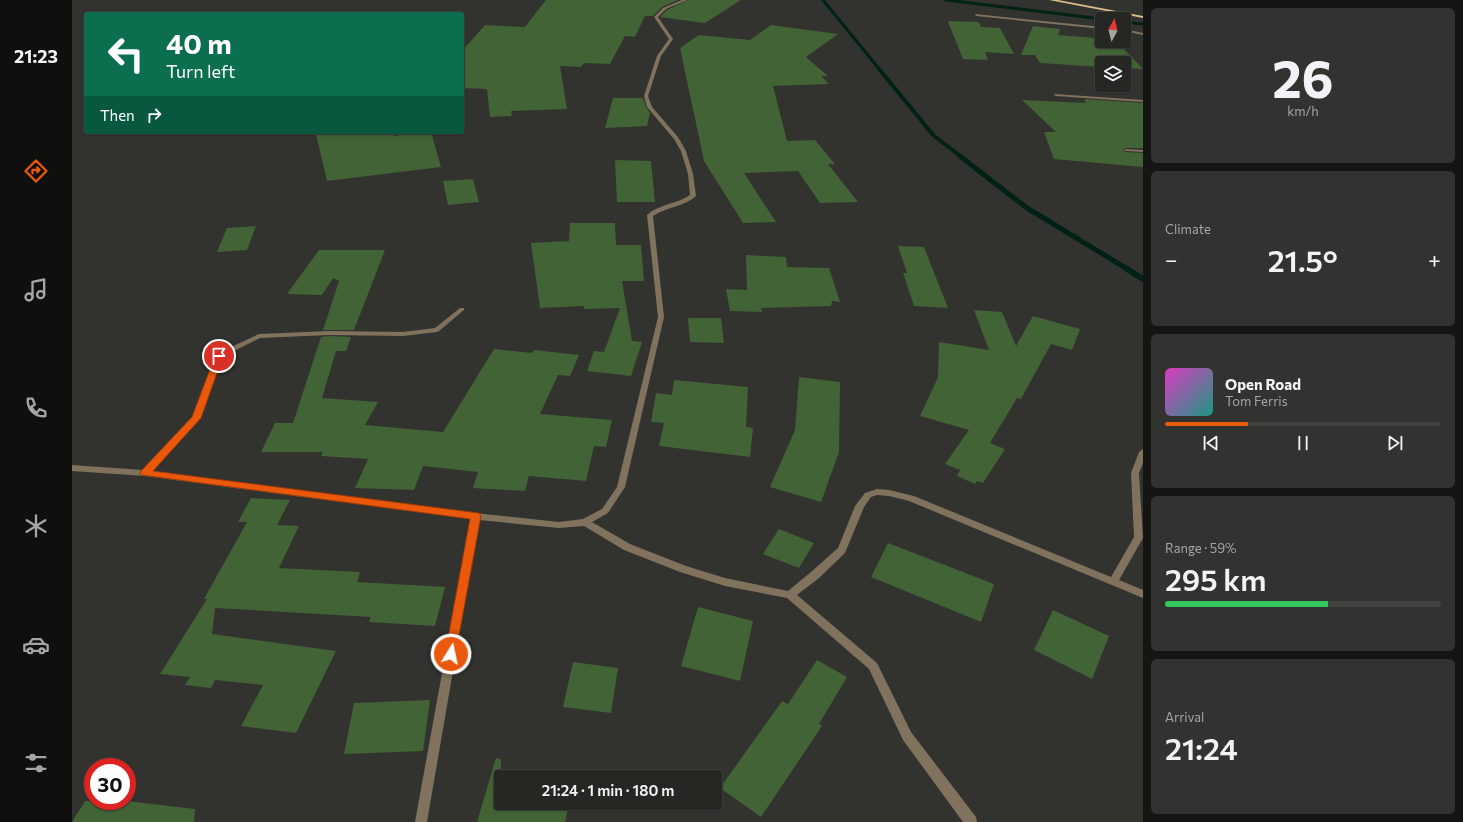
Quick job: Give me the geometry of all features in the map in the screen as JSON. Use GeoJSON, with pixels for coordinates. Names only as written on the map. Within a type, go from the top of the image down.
{"type":"FeatureCollection","features":[{"type":"Feature","properties":{"kind":"highway"},"geometry":{"type":"LineString","coordinates":[[1051,0],[1143,17]]}},
{"type":"Feature","properties":{"kind":"street"},"geometry":{"type":"LineString","coordinates":[[72,468],[145,473],[476,516],[559,525],[585,522],[605,511],[622,487],[661,317],[650,215],[655,211],[688,200],[693,196],[693,188],[684,152],[677,138],[659,120],[648,103],[646,96],[658,58],[663,48],[670,42],[671,39],[656,18],[658,14],[664,10],[685,0]]}},
{"type":"Feature","properties":{"kind":"street"},"geometry":{"type":"LineString","coordinates":[[976,15],[1095,27]]}},
{"type":"Feature","properties":{"kind":"street"},"geometry":{"type":"LineString","coordinates":[[1131,31],[1143,34]]}},
{"type":"Feature","properties":{"kind":"street"},"geometry":{"type":"LineString","coordinates":[[1056,96],[1143,101]]}},
{"type":"Feature","properties":{"kind":"street"},"geometry":{"type":"LineString","coordinates":[[1127,150],[1143,151]]}},
{"type":"Feature","properties":{"kind":"street"},"geometry":{"type":"LineString","coordinates":[[145,473],[196,418],[219,356],[259,336],[329,333],[403,334],[437,330],[462,309]]}},
{"type":"Feature","properties":{"kind":"street"},"geometry":{"type":"LineString","coordinates":[[1113,582],[1139,537],[1135,473],[1143,452]]}},
{"type":"Feature","properties":{"kind":"street"},"geometry":{"type":"LineString","coordinates":[[790,595],[815,575],[842,550],[860,506],[868,496],[877,492],[911,498],[1143,594]]}},
{"type":"Feature","properties":{"kind":"street"},"geometry":{"type":"LineString","coordinates":[[421,822],[476,516]]}},
{"type":"Feature","properties":{"kind":"street"},"geometry":{"type":"LineString","coordinates":[[585,522],[627,547],[683,569],[725,582],[790,595],[873,666],[907,736],[971,822]]}},
{"type":"Feature","properties":{"kind":"building"},"geometry":{"type":"Polygon","coordinates":[[[546,0],[678,0],[662,7],[653,16],[645,16],[635,37],[625,36],[610,64],[584,63],[581,67],[560,66],[567,109],[511,111],[512,116],[490,117],[487,89],[464,88],[464,49],[485,25],[525,27],[546,0]]]}},
{"type":"Feature","properties":{"kind":"building"},"geometry":{"type":"Polygon","coordinates":[[[688,0],[741,0],[705,23],[660,17],[667,10],[688,0]]]}},
{"type":"Feature","properties":{"kind":"building"},"geometry":{"type":"Polygon","coordinates":[[[948,22],[979,22],[981,27],[1000,28],[1014,54],[985,52],[988,60],[963,59],[948,22]]]}},
{"type":"Feature","properties":{"kind":"building"},"geometry":{"type":"Polygon","coordinates":[[[771,25],[838,34],[806,57],[828,76],[821,76],[829,84],[773,86],[787,141],[815,140],[835,164],[828,164],[858,202],[820,203],[798,171],[744,173],[776,222],[743,223],[704,161],[680,48],[699,35],[750,40],[771,25]]]}},
{"type":"Feature","properties":{"kind":"building"},"geometry":{"type":"Polygon","coordinates":[[[1033,26],[1060,29],[1058,35],[1095,38],[1095,48],[1123,48],[1131,56],[1095,56],[1095,67],[1040,63],[1035,55],[1021,55],[1033,26]]]}},
{"type":"Feature","properties":{"kind":"building"},"geometry":{"type":"Polygon","coordinates":[[[1131,56],[1143,69],[1131,68],[1131,56]]]}},
{"type":"Feature","properties":{"kind":"building"},"geometry":{"type":"Polygon","coordinates":[[[613,98],[643,98],[650,113],[647,126],[605,128],[613,98]]]}},
{"type":"Feature","properties":{"kind":"building"},"geometry":{"type":"Polygon","coordinates":[[[1084,99],[1143,103],[1143,148],[1124,149],[1125,152],[1143,153],[1143,167],[1054,159],[1044,132],[1056,132],[1022,100],[1086,103],[1084,99]]]}},
{"type":"Feature","properties":{"kind":"building"},"geometry":{"type":"Polygon","coordinates":[[[316,134],[394,134],[394,136],[432,134],[441,167],[327,181],[316,134]]]}},
{"type":"Feature","properties":{"kind":"building"},"geometry":{"type":"Polygon","coordinates":[[[615,160],[651,161],[655,202],[617,202],[615,160]]]}},
{"type":"Feature","properties":{"kind":"building"},"geometry":{"type":"Polygon","coordinates":[[[473,179],[479,202],[448,205],[443,181],[473,179]]]}},
{"type":"Feature","properties":{"kind":"building"},"geometry":{"type":"Polygon","coordinates":[[[570,223],[615,223],[616,245],[641,245],[644,281],[622,281],[632,341],[642,342],[631,376],[587,371],[594,351],[604,352],[620,308],[584,309],[584,306],[540,308],[531,243],[569,241],[570,223]]]}},
{"type":"Feature","properties":{"kind":"building"},"geometry":{"type":"Polygon","coordinates":[[[256,226],[247,250],[217,252],[227,228],[256,226]]]}},
{"type":"Feature","properties":{"kind":"building"},"geometry":{"type":"Polygon","coordinates":[[[898,246],[924,247],[948,308],[914,306],[903,273],[907,273],[898,246]]]}},
{"type":"Feature","properties":{"kind":"building"},"geometry":{"type":"Polygon","coordinates":[[[319,250],[385,250],[354,330],[323,330],[339,281],[333,278],[322,295],[287,294],[319,250]]]}},
{"type":"Feature","properties":{"kind":"building"},"geometry":{"type":"Polygon","coordinates":[[[746,255],[786,257],[787,267],[829,268],[840,302],[832,301],[831,306],[761,308],[762,312],[730,311],[726,289],[747,290],[746,255]]]}},
{"type":"Feature","properties":{"kind":"building"},"geometry":{"type":"Polygon","coordinates":[[[974,310],[1002,312],[1016,346],[1033,316],[1080,329],[1072,350],[1051,344],[1021,399],[1017,398],[990,443],[1005,449],[983,483],[977,481],[975,484],[957,476],[960,470],[945,464],[969,430],[920,416],[938,377],[939,342],[989,350],[974,310]]]}},
{"type":"Feature","properties":{"kind":"building"},"geometry":{"type":"Polygon","coordinates":[[[688,318],[721,318],[724,343],[690,342],[688,318]]]}},
{"type":"Feature","properties":{"kind":"building"},"geometry":{"type":"Polygon","coordinates":[[[321,337],[351,337],[346,351],[336,351],[322,398],[378,402],[365,425],[443,432],[494,349],[532,353],[534,350],[579,355],[570,376],[558,375],[540,414],[612,420],[606,447],[594,446],[586,481],[529,476],[525,491],[473,488],[478,472],[423,466],[414,490],[355,488],[368,459],[321,456],[323,452],[261,452],[275,423],[293,423],[321,337]]]}},
{"type":"Feature","properties":{"kind":"building"},"geometry":{"type":"Polygon","coordinates":[[[799,377],[840,382],[839,452],[821,502],[770,487],[795,430],[799,377]]]}},
{"type":"Feature","properties":{"kind":"building"},"geometry":{"type":"Polygon","coordinates":[[[674,380],[748,387],[746,427],[753,428],[750,457],[659,446],[664,423],[651,422],[656,393],[672,395],[674,380]]]}},
{"type":"Feature","properties":{"kind":"building"},"geometry":{"type":"Polygon","coordinates":[[[251,498],[290,500],[277,525],[299,526],[279,568],[360,572],[357,582],[445,587],[435,626],[369,622],[371,617],[215,608],[212,634],[336,651],[296,733],[241,726],[263,685],[215,680],[211,688],[185,685],[190,677],[160,674],[207,599],[204,599],[247,522],[238,522],[251,498]]]}},
{"type":"Feature","properties":{"kind":"building"},"geometry":{"type":"Polygon","coordinates":[[[779,529],[814,543],[799,568],[763,554],[779,529]]]}},
{"type":"Feature","properties":{"kind":"building"},"geometry":{"type":"Polygon","coordinates":[[[888,543],[994,584],[981,622],[871,577],[888,543]]]}},
{"type":"Feature","properties":{"kind":"building"},"geometry":{"type":"Polygon","coordinates":[[[698,607],[753,621],[740,681],[681,666],[698,607]]]}},
{"type":"Feature","properties":{"kind":"building"},"geometry":{"type":"Polygon","coordinates":[[[1053,610],[1109,636],[1092,679],[1034,650],[1053,610]]]}},
{"type":"Feature","properties":{"kind":"building"},"geometry":{"type":"Polygon","coordinates":[[[817,660],[847,677],[819,724],[822,726],[761,817],[722,789],[722,785],[782,701],[788,704],[817,660]]]}},
{"type":"Feature","properties":{"kind":"building"},"geometry":{"type":"Polygon","coordinates":[[[573,662],[618,668],[611,713],[563,707],[573,662]]]}},
{"type":"Feature","properties":{"kind":"building"},"geometry":{"type":"Polygon","coordinates":[[[430,700],[423,751],[344,754],[354,703],[430,700]]]}},
{"type":"Feature","properties":{"kind":"building"},"geometry":{"type":"Polygon","coordinates":[[[496,758],[501,759],[501,770],[494,770],[494,810],[568,810],[565,822],[477,822],[496,758]]]}},
{"type":"Feature","properties":{"kind":"building"},"geometry":{"type":"Polygon","coordinates":[[[136,802],[195,809],[194,822],[72,822],[84,803],[84,810],[136,810],[136,802]]]}},
{"type":"Feature","properties":{"kind":"waterway"},"geometry":{"type":"LineString","coordinates":[[823,0],[880,70]]}},
{"type":"Feature","properties":{"kind":"waterway"},"geometry":{"type":"LineString","coordinates":[[946,0],[1095,18]]}},
{"type":"Feature","properties":{"kind":"waterway"},"geometry":{"type":"LineString","coordinates":[[1131,23],[1143,24]]}},
{"type":"Feature","properties":{"kind":"waterway"},"geometry":{"type":"LineString","coordinates":[[879,69],[934,136],[963,158]]}},
{"type":"Feature","properties":{"kind":"waterway"},"geometry":{"type":"LineString","coordinates":[[961,157],[1027,208],[1129,270]]}},
{"type":"Feature","properties":{"kind":"waterway"},"geometry":{"type":"LineString","coordinates":[[1127,269],[1143,279]]}},
{"type":"Feature","properties":{"kind":"route"},"geometry":{"type":"LineString","coordinates":[[219,356],[196,418],[145,473],[476,516],[451,654]]}}]}
